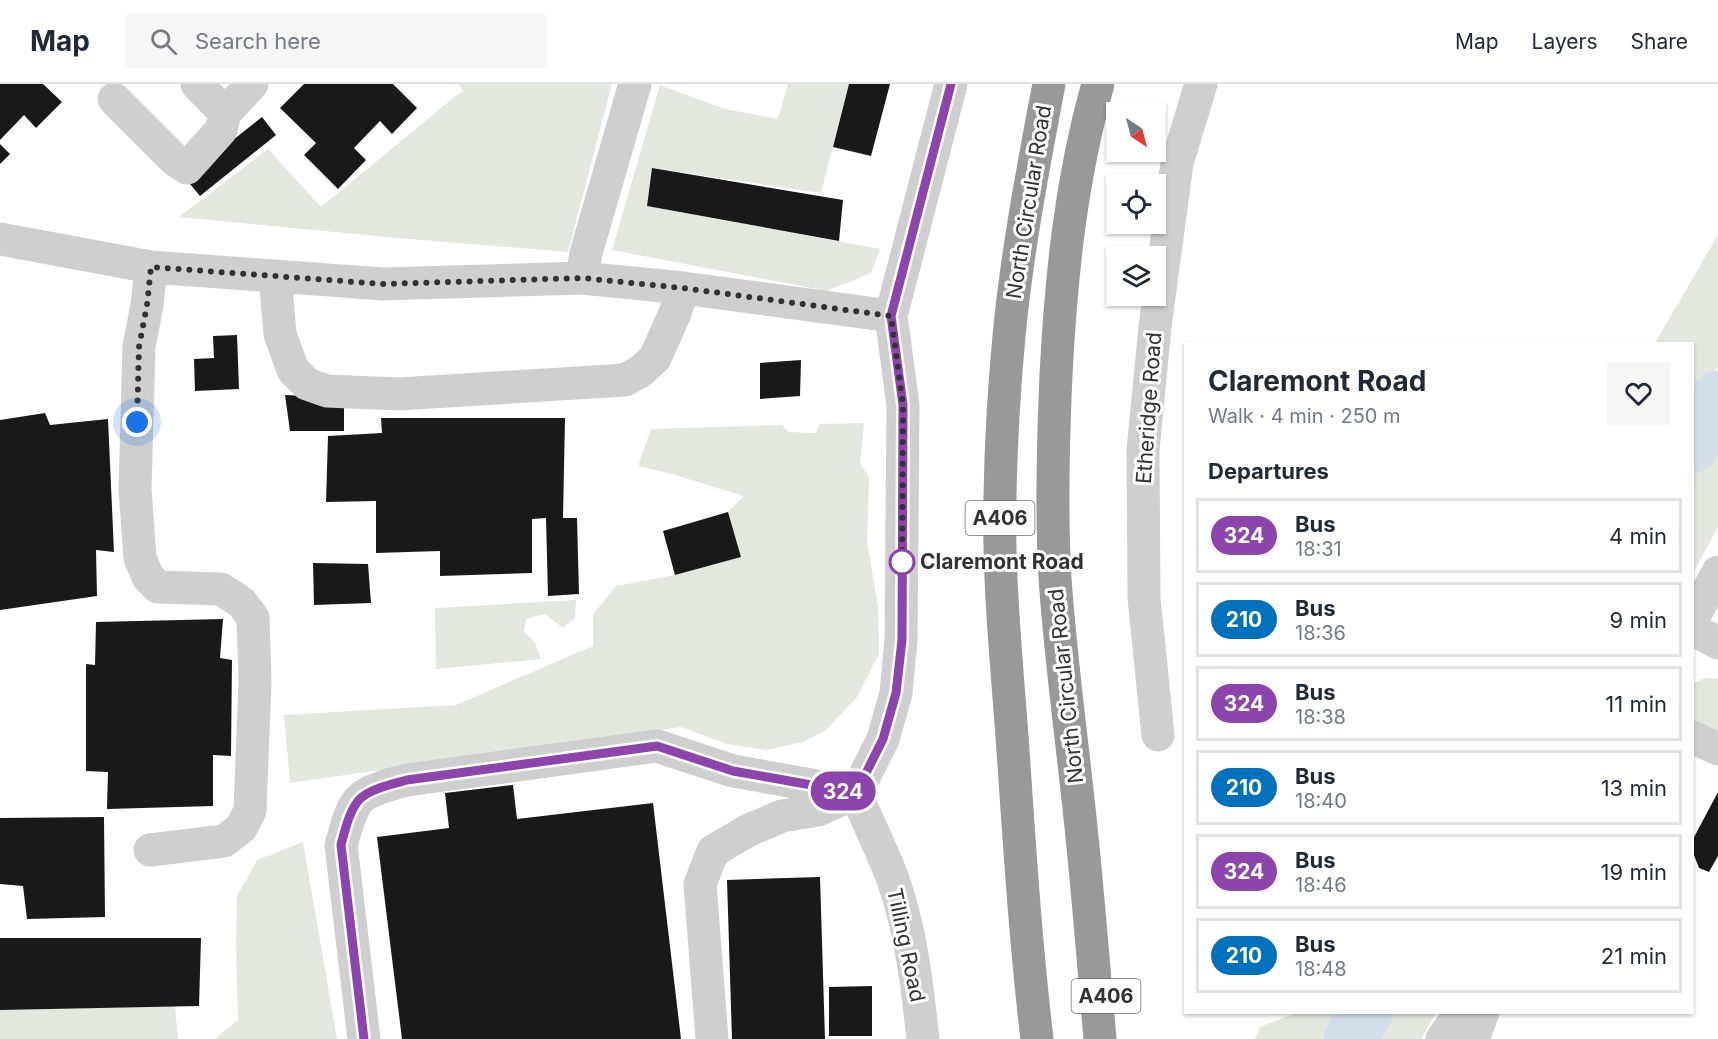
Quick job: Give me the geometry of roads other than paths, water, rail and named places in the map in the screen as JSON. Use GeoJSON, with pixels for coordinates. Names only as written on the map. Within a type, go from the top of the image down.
{"type":"FeatureCollection","features":[{"type":"Feature","properties":{"kind":"highway","name":"North Circular Road"},"geometry":{"type":"LineString","coordinates":[[1037,1039],[1027,954],[1005,633],[1000,498],[1009,336],[1031,178],[1049,84]]}},
{"type":"Feature","properties":{"kind":"highway","name":"North Circular Road"},"geometry":{"type":"LineString","coordinates":[[1098,84],[1075,185],[1062,277],[1052,495],[1055,578],[1061,648],[1078,800],[1100,1039]]}},
{"type":"Feature","properties":{"kind":"highway","name":"A406"},"geometry":{"type":"LineString","coordinates":[[1092,953],[1120,1039]]}},
{"type":"Feature","properties":{"kind":"highway","name":"A406"},"geometry":{"type":"LineString","coordinates":[[1018,1039],[1027,954]]}},
{"type":"Feature","properties":{"kind":"street"},"geometry":{"type":"LineString","coordinates":[[197,84],[225,113]]}},
{"type":"Feature","properties":{"kind":"street"},"geometry":{"type":"LineString","coordinates":[[114,99],[175,160],[187,168],[221,130],[225,113],[252,84]]}},
{"type":"Feature","properties":{"kind":"street"},"geometry":{"type":"LineString","coordinates":[[582,278],[586,253],[635,84]]}},
{"type":"Feature","properties":{"kind":"street"},"geometry":{"type":"LineString","coordinates":[[712,1039],[700,884],[712,851],[749,830],[782,816],[818,810],[856,793],[883,739],[896,693],[902,640],[903,405],[891,316],[951,84]]}},
{"type":"Feature","properties":{"kind":"street","name":"Etheridge Road"},"geometry":{"type":"LineString","coordinates":[[1158,735],[1144,598],[1143,450],[1155,327],[1177,163],[1201,84]]}},
{"type":"Feature","properties":{"kind":"street"},"geometry":{"type":"LineString","coordinates":[[0,239],[151,267],[383,284],[582,278],[683,288],[891,316]]}},
{"type":"Feature","properties":{"kind":"street"},"geometry":{"type":"LineString","coordinates":[[150,849],[224,841],[241,828],[250,811],[255,681],[253,618],[242,603],[221,589],[158,587],[148,577],[140,558],[135,489],[139,347],[151,267]]}},
{"type":"Feature","properties":{"kind":"street"},"geometry":{"type":"LineString","coordinates":[[275,276],[280,334],[293,370],[307,384],[327,391],[399,394],[625,380],[641,371],[655,358],[675,313],[683,288]]}},
{"type":"Feature","properties":{"kind":"street"},"geometry":{"type":"LineString","coordinates":[[1694,616],[1718,572]]}},
{"type":"Feature","properties":{"kind":"street"},"geometry":{"type":"LineString","coordinates":[[1694,629],[1718,643]]}},
{"type":"Feature","properties":{"kind":"street"},"geometry":{"type":"LineString","coordinates":[[1694,738],[1718,749]]}},
{"type":"Feature","properties":{"kind":"street"},"geometry":{"type":"LineString","coordinates":[[364,1039],[341,845],[349,818],[362,798],[384,787],[407,780],[657,746],[733,771],[856,793]]}},
{"type":"Feature","properties":{"kind":"street","name":"Tilling Road"},"geometry":{"type":"LineString","coordinates":[[856,793],[892,877],[909,935],[923,1039]]}},
{"type":"Feature","properties":{"kind":"street"},"geometry":{"type":"LineString","coordinates":[[1442,1039],[1460,1014]]}},
{"type":"Feature","properties":{"kind":"street"},"geometry":{"type":"LineString","coordinates":[[1473,1039],[1482,1014]]}},
{"type":"Feature","properties":{"kind":"waterway"},"geometry":{"type":"LineString","coordinates":[[1694,442],[1718,398]]}},
{"type":"Feature","properties":{"kind":"waterway"},"geometry":{"type":"LineString","coordinates":[[1351,1039],[1365,1014]]}},
{"type":"Feature","properties":{"kind":"place","name":"Claremont Road"},"geometry":{"type":"Point","coordinates":[902,562]}}]}
